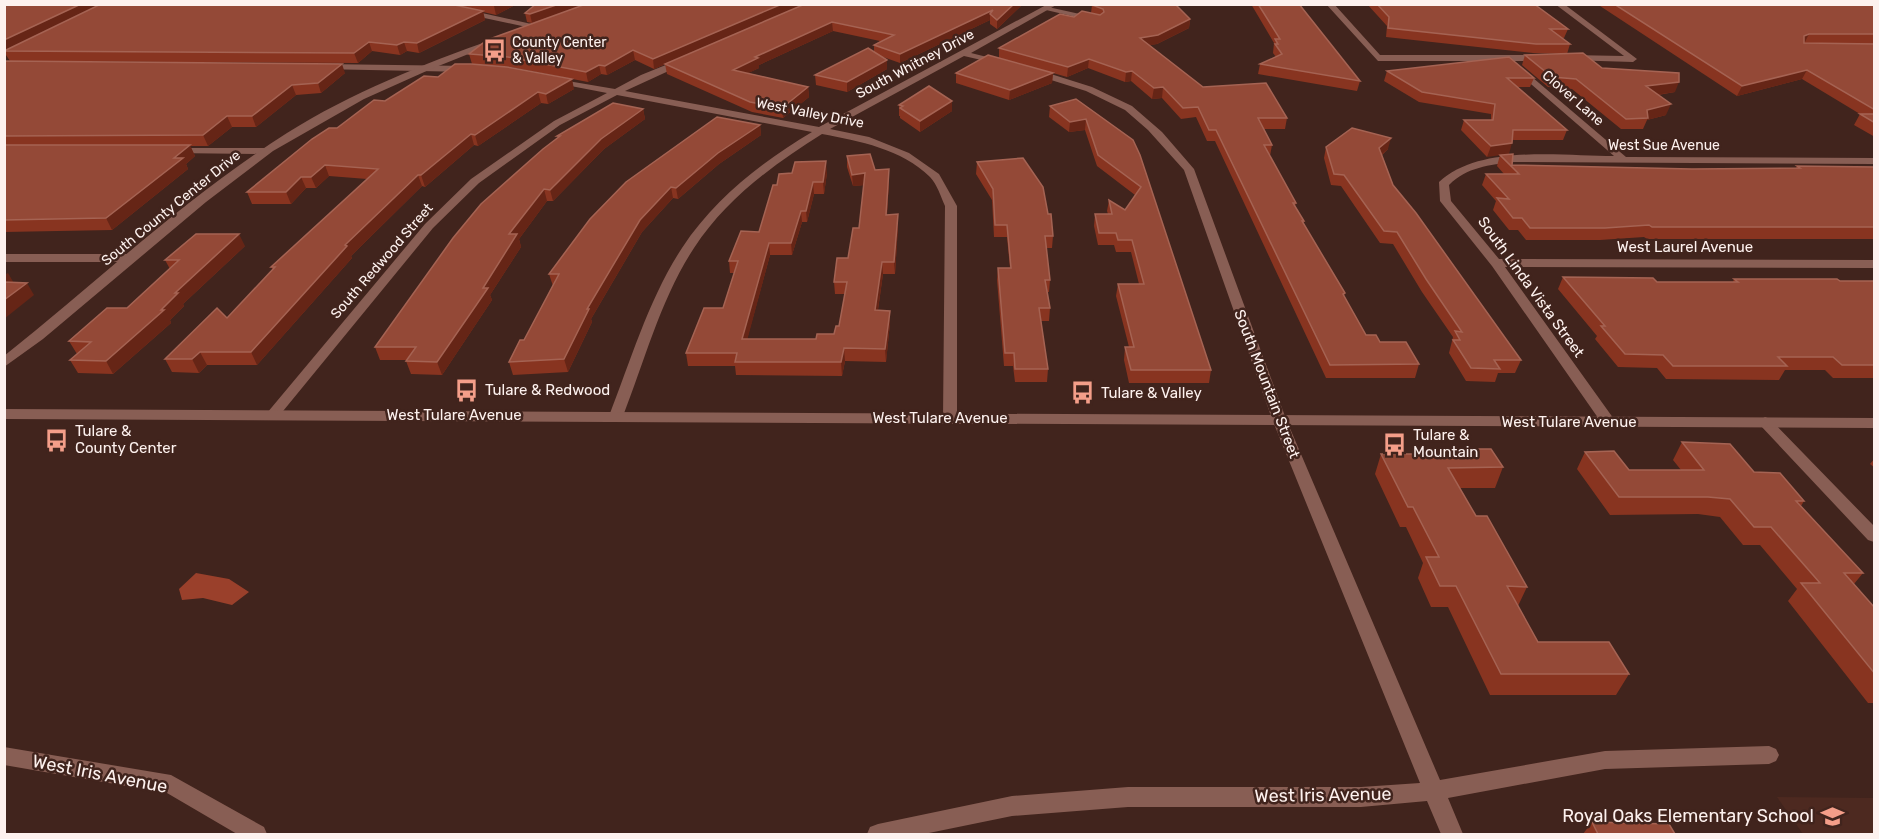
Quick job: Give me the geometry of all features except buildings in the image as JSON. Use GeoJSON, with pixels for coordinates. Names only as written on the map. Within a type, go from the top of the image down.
{"type":"FeatureCollection","features":[{"type":"Feature","properties":{"kind":"street"},"geometry":{"type":"LineString","coordinates":[[1329,4],[1378,58],[1552,58]]}},
{"type":"Feature","properties":{"kind":"street"},"geometry":{"type":"LineString","coordinates":[[1558,4],[1633,59],[1564,58]]}},
{"type":"Feature","properties":{"kind":"street","name":"South Whitney Drive"},"geometry":{"type":"LineString","coordinates":[[616,416],[675,270],[706,225],[752,177],[796,145],[822,130],[1052,7]]}},
{"type":"Feature","properties":{"kind":"street"},"geometry":{"type":"LineString","coordinates":[[457,10],[536,27]]}},
{"type":"Feature","properties":{"kind":"street","name":"South County Center Drive"},"geometry":{"type":"LineString","coordinates":[[4,363],[209,193],[267,151],[316,120],[364,95],[427,68],[548,24]]}},
{"type":"Feature","properties":{"kind":"street","name":"South Mountain Street"},"geometry":{"type":"LineString","coordinates":[[965,54],[1017,67],[1092,91],[1136,113],[1166,141],[1189,170],[1279,419],[1452,834]]}},
{"type":"Feature","properties":{"kind":"street","name":"South Redwood Street"},"geometry":{"type":"LineString","coordinates":[[274,413],[429,226],[475,181],[557,123],[615,92],[690,58]]}},
{"type":"Feature","properties":{"kind":"street","name":"Clover Lane"},"geometry":{"type":"LineString","coordinates":[[1505,58],[1623,159]]}},
{"type":"Feature","properties":{"kind":"street"},"geometry":{"type":"LineString","coordinates":[[308,67],[486,70]]}},
{"type":"Feature","properties":{"kind":"street","name":"West Valley Drive"},"geometry":{"type":"LineString","coordinates":[[545,79],[865,139],[905,155],[935,176],[951,206],[950,418]]}},
{"type":"Feature","properties":{"kind":"street"},"geometry":{"type":"LineString","coordinates":[[165,151],[267,151]]}},
{"type":"Feature","properties":{"kind":"street","name":"West Sue Avenue"},"geometry":{"type":"LineString","coordinates":[[1455,171],[1486,162],[1514,159],[1875,160]]}},
{"type":"Feature","properties":{"kind":"street","name":"South Linda Vista Street"},"geometry":{"type":"LineString","coordinates":[[1455,171],[1443,184],[1446,201],[1496,263],[1608,422]]}},
{"type":"Feature","properties":{"kind":"street"},"geometry":{"type":"LineString","coordinates":[[4,258],[132,258]]}},
{"type":"Feature","properties":{"kind":"street","name":"West Laurel Avenue"},"geometry":{"type":"LineString","coordinates":[[1496,263],[1875,264]]}},
{"type":"Feature","properties":{"kind":"street","name":"West Tulare Avenue"},"geometry":{"type":"LineString","coordinates":[[4,414],[274,413],[1875,423]]}},
{"type":"Feature","properties":{"kind":"street"},"geometry":{"type":"LineString","coordinates":[[1765,422],[1875,536]]}},
{"type":"Feature","properties":{"kind":"street","name":"West Iris Avenue"},"geometry":{"type":"LineString","coordinates":[[878,834],[1012,806],[1128,797],[1361,797],[1435,791],[1605,760],[1769,755]]}},
{"type":"Feature","properties":{"kind":"street","name":"West Iris Avenue"},"geometry":{"type":"LineString","coordinates":[[4,756],[171,784],[256,834]]}},
{"type":"Feature","properties":{"kind":"lane"},"geometry":{"type":"LineString","coordinates":[[1052,7],[1098,20]]}},
{"type":"Feature","properties":{"kind":"shaded area"},"geometry":{"type":"Polygon","coordinates":[[[196,573],[229,579],[249,592],[232,605],[203,598],[182,600],[179,589],[196,573]]]}},
{"type":"Feature","properties":{"kind":"shaded area","name":"Royal Oaks Elementary School"},"geometry":{"type":"Polygon","coordinates":[[[1777,797],[1874,798],[1874,834],[1803,834],[1777,797]]]}},
{"type":"Feature","properties":{"kind":"place","name":"County Center & Valley"},"geometry":{"type":"Point","coordinates":[494,50]}},
{"type":"Feature","properties":{"kind":"place","name":"Tulare & Redwood"},"geometry":{"type":"Point","coordinates":[467,390]}},
{"type":"Feature","properties":{"kind":"place","name":"Tulare & Valley"},"geometry":{"type":"Point","coordinates":[1083,393]}},
{"type":"Feature","properties":{"kind":"place","name":"Tulare & County Center"},"geometry":{"type":"Point","coordinates":[57,440]}},
{"type":"Feature","properties":{"kind":"place","name":"Tulare & Mountain"},"geometry":{"type":"Point","coordinates":[1395,444]}},
{"type":"Feature","properties":{"kind":"place","name":"Royal Oaks Elementary School"},"geometry":{"type":"Point","coordinates":[1832,816]}}]}
